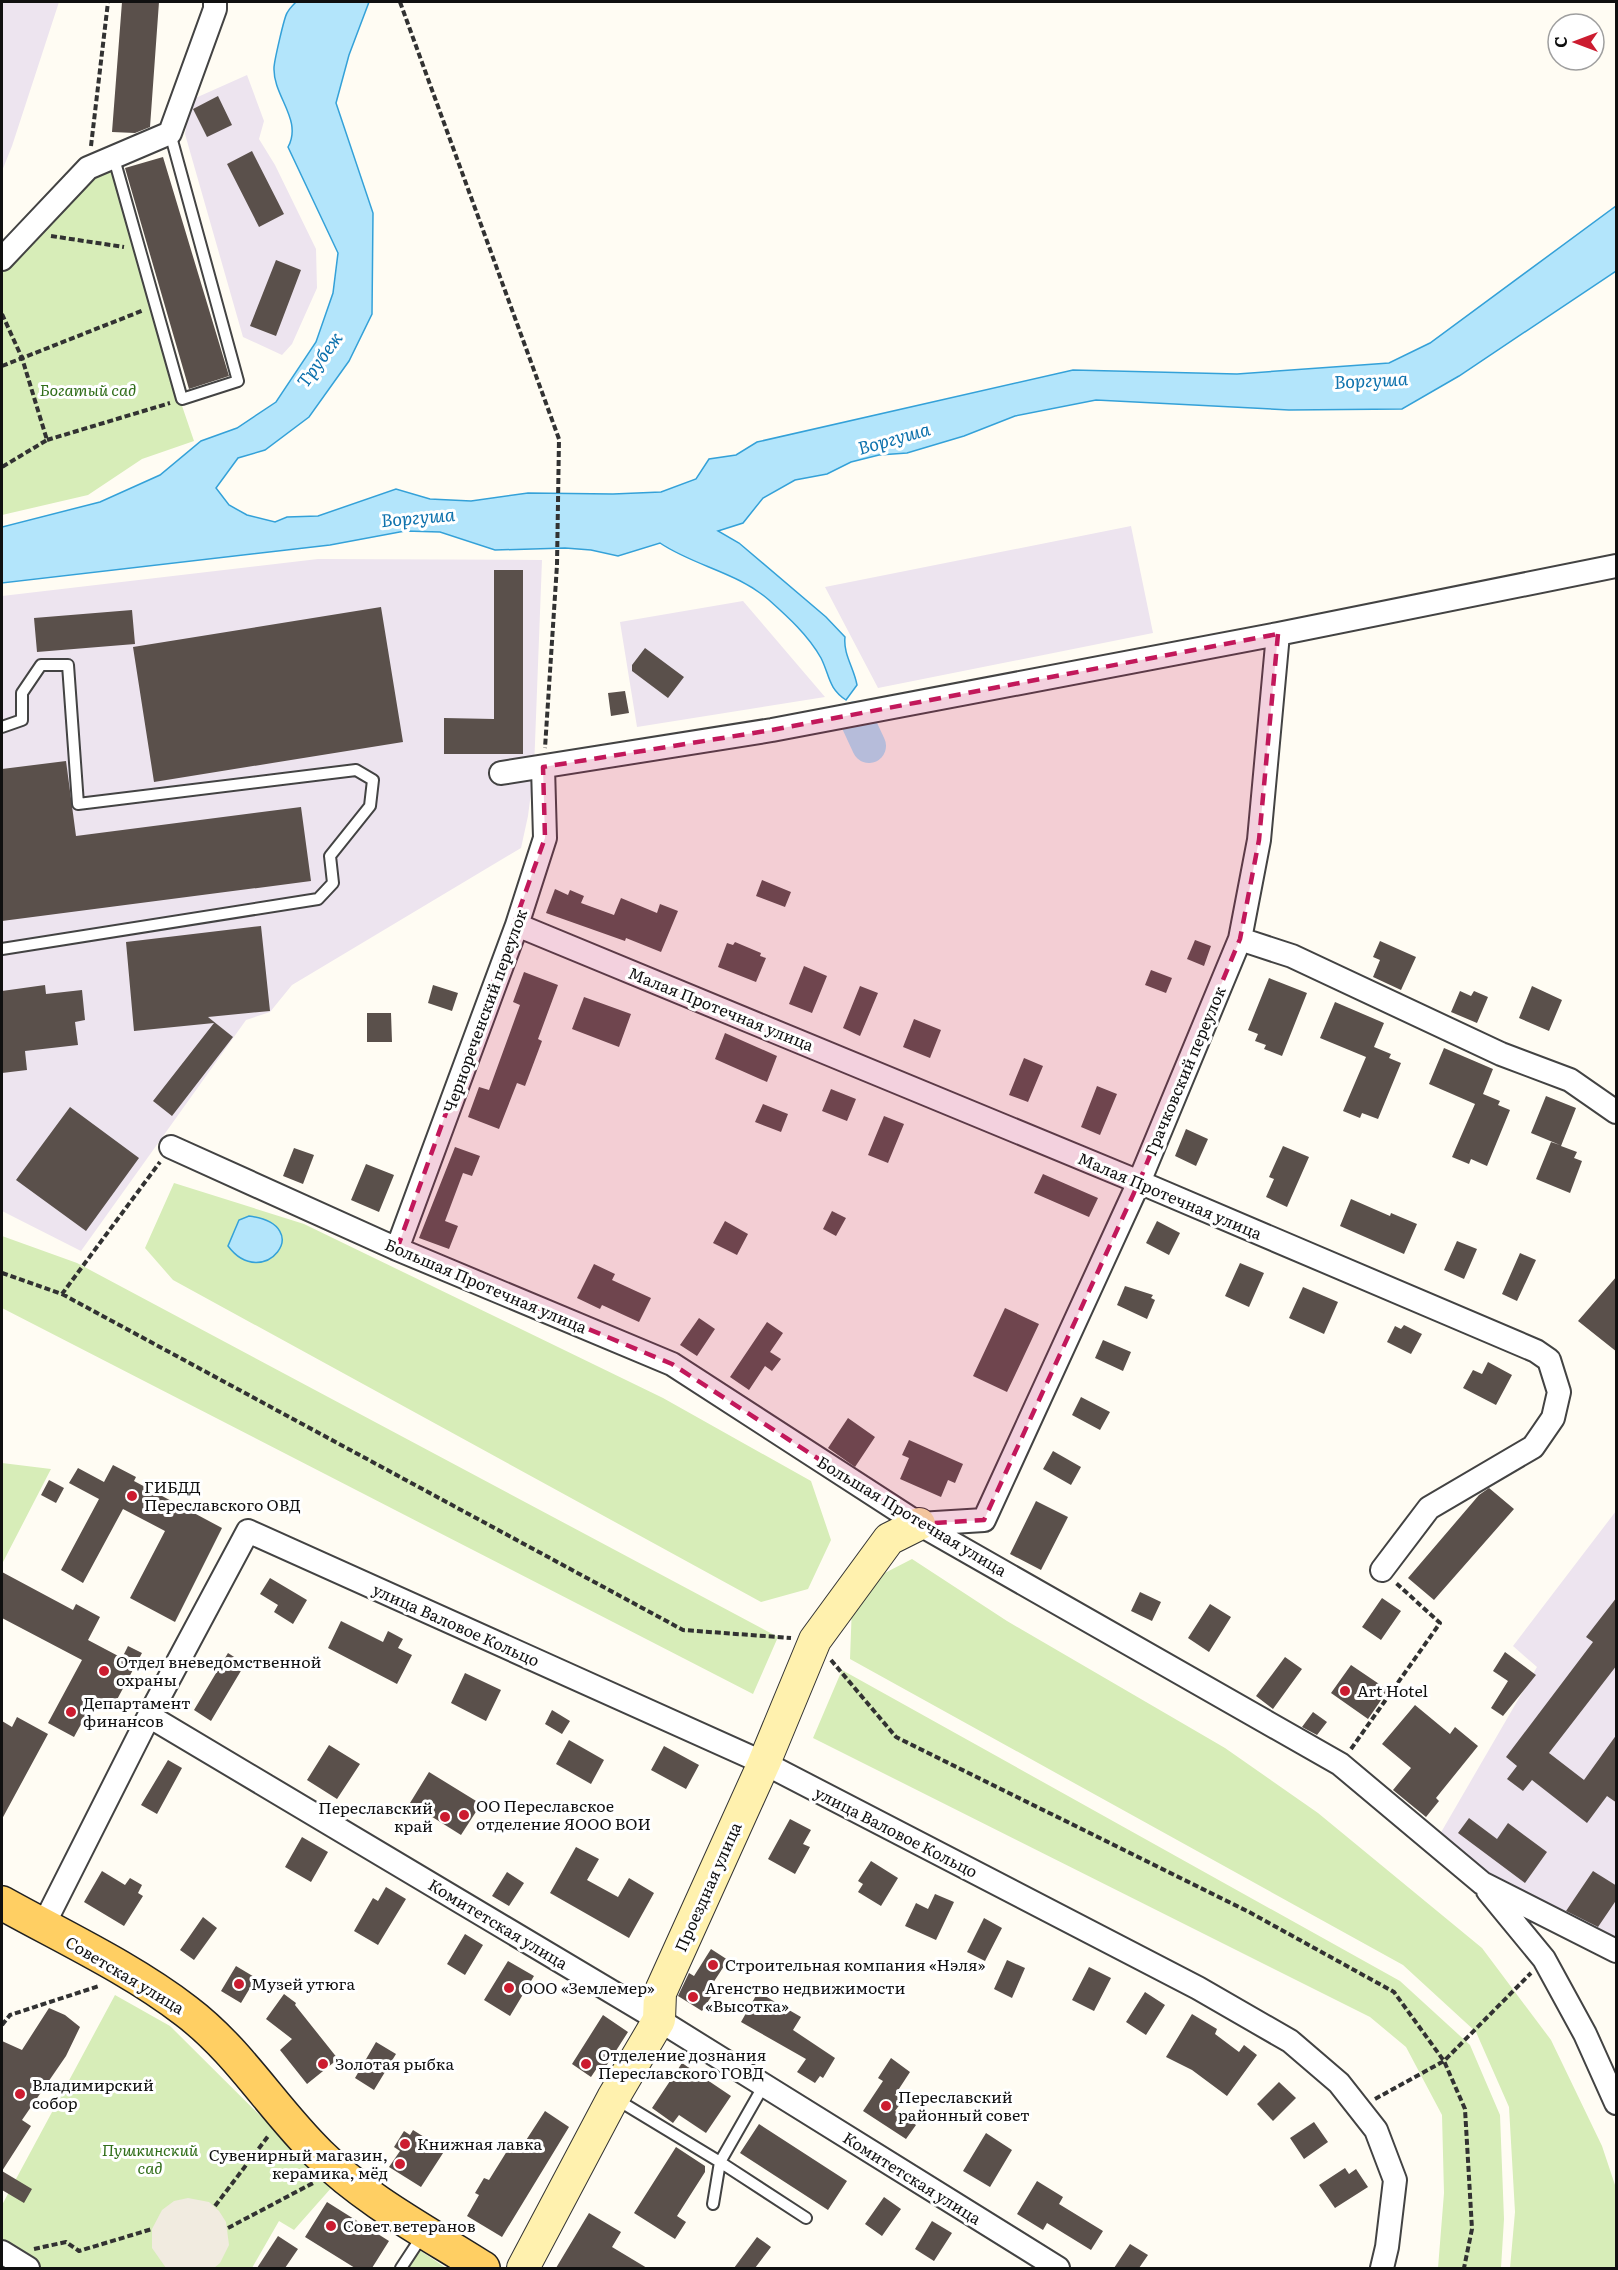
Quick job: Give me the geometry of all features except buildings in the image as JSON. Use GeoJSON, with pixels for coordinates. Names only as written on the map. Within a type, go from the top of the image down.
{"type":"FeatureCollection","features":[{"type":"Feature","properties":{"kind":"main road","name":"Советская улица"},"geometry":{"type":"LineString","coordinates":[[2,1903],[117,1967],[185,2010],[231,2051],[325,2160],[424,2231],[483,2268]]}},
{"type":"Feature","properties":{"kind":"street"},"geometry":{"type":"LineString","coordinates":[[2,259],[88,168],[113,155],[170,133],[215,9],[215,2]]}},
{"type":"Feature","properties":{"kind":"street"},"geometry":{"type":"LineString","coordinates":[[501,773],[772,730],[1278,634],[1617,566]]}},
{"type":"Feature","properties":{"kind":"street","name":"Грачковский переулок"},"geometry":{"type":"LineString","coordinates":[[919,1524],[984,1521],[1139,1182],[1240,939],[1259,840],[1278,634]]}},
{"type":"Feature","properties":{"kind":"street","name":"Чернореченский переулок"},"geometry":{"type":"LineString","coordinates":[[397,1249],[517,925],[545,838],[543,767]]}},
{"type":"Feature","properties":{"kind":"street","name":"Малая Протечная улица"},"geometry":{"type":"LineString","coordinates":[[517,925],[1139,1182],[1525,1347],[1549,1360],[1559,1392],[1553,1418],[1533,1447],[1429,1508],[1382,1570]]}},
{"type":"Feature","properties":{"kind":"street"},"geometry":{"type":"LineString","coordinates":[[1240,939],[1292,956],[1501,1054],[1570,1080],[1617,1112]]}},
{"type":"Feature","properties":{"kind":"street","name":"Большая Протечная улица"},"geometry":{"type":"LineString","coordinates":[[171,1147],[397,1249],[672,1365],[919,1524],[1340,1764],[1482,1883],[1617,1951]]}},
{"type":"Feature","properties":{"kind":"street","name":"Проездная улица"},"geometry":{"type":"LineString","coordinates":[[523,2268],[613,2098],[659,2020],[660,1993],[764,1763],[815,1640],[889,1539],[919,1524]]}},
{"type":"Feature","properties":{"kind":"street","name":"улица Валовое Кольцо"},"geometry":{"type":"LineString","coordinates":[[149,1716],[248,1532],[764,1763],[1198,1988],[1290,2041],[1339,2083],[1376,2130],[1395,2180],[1388,2247],[1382,2268]]}},
{"type":"Feature","properties":{"kind":"street"},"geometry":{"type":"LineString","coordinates":[[43,1926],[149,1716]]}},
{"type":"Feature","properties":{"kind":"street","name":"Комитетская улица"},"geometry":{"type":"LineString","coordinates":[[149,1716],[659,2020],[1058,2268]]}},
{"type":"Feature","properties":{"kind":"street"},"geometry":{"type":"LineString","coordinates":[[1482,1883],[1544,1959],[1585,2034],[1617,2103]]}},
{"type":"Feature","properties":{"kind":"street"},"geometry":{"type":"LineString","coordinates":[[4,2253],[28,2268]]}},
{"type":"Feature","properties":{"kind":"lane"},"geometry":{"type":"LineString","coordinates":[[113,155],[182,399],[238,381],[170,133]]}},
{"type":"Feature","properties":{"kind":"lane"},"geometry":{"type":"LineString","coordinates":[[2,727],[22,720],[22,693],[41,665],[68,665],[78,804],[356,770],[373,780],[370,806],[330,856],[333,883],[318,899],[2,949]]}},
{"type":"Feature","properties":{"kind":"lane"},"geometry":{"type":"LineString","coordinates":[[713,2204],[720,2162],[764,2085]]}},
{"type":"Feature","properties":{"kind":"lane"},"geometry":{"type":"LineString","coordinates":[[613,2098],[720,2162],[806,2218]]}},
{"type":"Feature","properties":{"kind":"lane"},"geometry":{"type":"LineString","coordinates":[[401,2268],[424,2231]]}},
{"type":"Feature","properties":{"kind":"path"},"geometry":{"type":"LineString","coordinates":[[88,168],[108,2]]}},
{"type":"Feature","properties":{"kind":"path"},"geometry":{"type":"LineString","coordinates":[[400,2],[559,439],[557,565],[543,767]]}},
{"type":"Feature","properties":{"kind":"path"},"geometry":{"type":"LineString","coordinates":[[27,232],[140,249]]}},
{"type":"Feature","properties":{"kind":"path"},"geometry":{"type":"LineString","coordinates":[[2,366],[156,306]]}},
{"type":"Feature","properties":{"kind":"path"},"geometry":{"type":"LineString","coordinates":[[2,314],[22,358],[47,440]]}},
{"type":"Feature","properties":{"kind":"path"},"geometry":{"type":"LineString","coordinates":[[2,467],[47,440],[182,399]]}},
{"type":"Feature","properties":{"kind":"path"},"geometry":{"type":"LineString","coordinates":[[62,1294],[171,1147]]}},
{"type":"Feature","properties":{"kind":"path"},"geometry":{"type":"LineString","coordinates":[[2,1273],[62,1294],[683,1630],[815,1640],[896,1737],[1249,1912],[1394,1992],[1444,2061],[1465,2109],[1472,2229],[1464,2268]]}},
{"type":"Feature","properties":{"kind":"path"},"geometry":{"type":"LineString","coordinates":[[1340,1764],[1440,1623],[1382,1570]]}},
{"type":"Feature","properties":{"kind":"path"},"geometry":{"type":"LineString","coordinates":[[1358,2108],[1444,2061],[1544,1959]]}},
{"type":"Feature","properties":{"kind":"path"},"geometry":{"type":"LineString","coordinates":[[2,2025],[10,2015],[100,1986]]}},
{"type":"Feature","properties":{"kind":"path"},"geometry":{"type":"LineString","coordinates":[[215,2206],[275,2127]]}},
{"type":"Feature","properties":{"kind":"path"},"geometry":{"type":"LineString","coordinates":[[228,2228],[325,2178]]}},
{"type":"Feature","properties":{"kind":"path"},"geometry":{"type":"LineString","coordinates":[[4,2253],[66,2242],[79,2251],[152,2229]]}},
{"type":"Feature","properties":{"kind":"highlighted area"},"geometry":{"type":"Polygon","coordinates":[[[1278,634],[1259,840],[1240,939],[1139,1182],[984,1520],[919,1524],[672,1364],[397,1249],[545,838],[543,767],[772,730],[1278,634]]]}},
{"type":"Feature","properties":{"kind":"shaded area"},"geometry":{"type":"Polygon","coordinates":[[[2,2],[59,2],[2,171],[2,2]]]}},
{"type":"Feature","properties":{"kind":"shaded area"},"geometry":{"type":"Polygon","coordinates":[[[247,75],[264,121],[259,139],[275,165],[316,249],[317,288],[292,344],[282,355],[243,337],[185,134],[191,100],[247,75]]]}},
{"type":"Feature","properties":{"kind":"shaded area"},"geometry":{"type":"Polygon","coordinates":[[[1131,526],[1153,633],[878,688],[825,587],[1131,526]]]}},
{"type":"Feature","properties":{"kind":"shaded area"},"geometry":{"type":"Polygon","coordinates":[[[318,559],[542,560],[534,769],[521,848],[292,985],[270,1012],[246,1020],[81,1251],[2,1211],[2,596],[318,559]]]}},
{"type":"Feature","properties":{"kind":"shaded area"},"geometry":{"type":"Polygon","coordinates":[[[743,601],[825,697],[637,727],[620,622],[743,601]]]}},
{"type":"Feature","properties":{"kind":"shaded area"},"geometry":{"type":"Polygon","coordinates":[[[1616,1511],[1616,1950],[1594,1940],[1436,1841],[1537,1667],[1513,1646],[1616,1511]]]}},
{"type":"Feature","properties":{"kind":"shaded area"},"geometry":{"type":"Polygon","coordinates":[[[188,2198],[209,2202],[226,2222],[229,2245],[220,2263],[214,2268],[166,2268],[152,2248],[152,2229],[162,2210],[174,2201],[188,2198]]]}},
{"type":"Feature","properties":{"kind":"green space","name":"Богатый сад"},"geometry":{"type":"Polygon","coordinates":[[[114,156],[179,397],[194,441],[142,459],[88,495],[2,515],[2,259],[114,156]]]}},
{"type":"Feature","properties":{"kind":"green space"},"geometry":{"type":"Polygon","coordinates":[[[174,1183],[304,1224],[663,1398],[811,1481],[831,1540],[808,1589],[761,1602],[173,1280],[145,1248],[174,1183]]]}},
{"type":"Feature","properties":{"kind":"green space"},"geometry":{"type":"Polygon","coordinates":[[[2,1236],[77,1263],[778,1637],[753,1694],[2,1308],[2,1236]]]}},
{"type":"Feature","properties":{"kind":"green space"},"geometry":{"type":"Polygon","coordinates":[[[2,1463],[51,1469],[2,1564],[2,1463]]]}},
{"type":"Feature","properties":{"kind":"green space"},"geometry":{"type":"Polygon","coordinates":[[[912,1559],[1007,1621],[1225,1748],[1318,1813],[1482,1948],[1551,2040],[1602,2146],[1616,2188],[1616,2268],[1510,2268],[1515,2212],[1509,2107],[1476,2032],[1403,1965],[850,1659],[852,1605],[877,1577],[912,1559]]]}},
{"type":"Feature","properties":{"kind":"green space"},"geometry":{"type":"Polygon","coordinates":[[[842,1670],[1400,1981],[1470,2045],[1500,2115],[1504,2219],[1501,2268],[1438,2268],[1444,2193],[1442,2115],[1406,2047],[1370,2017],[813,1738],[842,1670]]]}},
{"type":"Feature","properties":{"kind":"green space","name":"Пушкинский сад"},"geometry":{"type":"Polygon","coordinates":[[[115,1995],[170,2026],[332,2187],[294,2230],[279,2221],[252,2268],[31,2268],[2,2250],[2,2205],[115,1995]]]}},
{"type":"Feature","properties":{"kind":"green space"},"geometry":{"type":"Polygon","coordinates":[[[418,2249],[446,2268],[407,2268],[418,2249]]]}},
{"type":"Feature","properties":{"kind":"water"},"geometry":{"type":"Polygon","coordinates":[[[296,2],[369,2],[349,55],[336,103],[373,213],[372,314],[349,361],[309,417],[265,450],[238,458],[216,488],[229,505],[247,515],[275,522],[287,517],[318,516],[396,489],[430,499],[471,501],[528,493],[661,492],[696,479],[709,459],[736,455],[757,442],[1073,370],[1237,374],[1389,363],[1430,343],[1616,206],[1616,271],[1459,376],[1402,409],[1289,410],[1096,400],[1015,416],[964,436],[907,453],[879,455],[851,462],[827,474],[795,480],[763,498],[743,523],[718,531],[739,543],[826,617],[845,637],[846,649],[857,685],[846,700],[836,691],[821,658],[804,634],[769,600],[757,590],[660,543],[618,556],[591,550],[565,548],[495,550],[440,532],[405,531],[330,545],[2,583],[2,527],[100,502],[160,475],[201,441],[237,428],[276,402],[316,342],[333,293],[338,253],[288,147],[292,137],[292,127],[275,78],[274,64],[284,23],[288,12],[296,2]]]}},
{"type":"Feature","properties":{"kind":"water"},"geometry":{"type":"Polygon","coordinates":[[[249,1216],[269,1222],[280,1231],[282,1242],[278,1252],[268,1260],[256,1262],[242,1259],[228,1246],[239,1220],[249,1216]]]}},
{"type":"Feature","properties":{"kind":"waterway"},"geometry":{"type":"LineString","coordinates":[[856,718],[869,746]]}},
{"type":"Feature","properties":{"kind":"place","name":"ГИБДД Переславского ОВД"},"geometry":{"type":"Point","coordinates":[132,1496]}},
{"type":"Feature","properties":{"kind":"place","name":"Отдел вневедомственной охраны"},"geometry":{"type":"Point","coordinates":[104,1671]}},
{"type":"Feature","properties":{"kind":"place","name":"Art Hotel"},"geometry":{"type":"Point","coordinates":[1345,1691]}},
{"type":"Feature","properties":{"kind":"place","name":"Департамент финансов"},"geometry":{"type":"Point","coordinates":[71,1712]}},
{"type":"Feature","properties":{"kind":"place","name":"ОО Переславское отделение ЯООО ВОИ"},"geometry":{"type":"Point","coordinates":[464,1815]}},
{"type":"Feature","properties":{"kind":"place","name":"Переславский край"},"geometry":{"type":"Point","coordinates":[445,1817]}},
{"type":"Feature","properties":{"kind":"place","name":"Строительная компания «Нэля»"},"geometry":{"type":"Point","coordinates":[713,1965]}},
{"type":"Feature","properties":{"kind":"place","name":"Музей утюга"},"geometry":{"type":"Point","coordinates":[239,1984]}},
{"type":"Feature","properties":{"kind":"place","name":"ООО «Землемер»"},"geometry":{"type":"Point","coordinates":[509,1988]}},
{"type":"Feature","properties":{"kind":"place","name":"Агенство недвижимости «Высотка»"},"geometry":{"type":"Point","coordinates":[693,1997]}},
{"type":"Feature","properties":{"kind":"place","name":"Золотая рыбка"},"geometry":{"type":"Point","coordinates":[323,2064]}},
{"type":"Feature","properties":{"kind":"place","name":"Отделение дознания Переславского ГОВД"},"geometry":{"type":"Point","coordinates":[586,2064]}},
{"type":"Feature","properties":{"kind":"place","name":"Владимирский собор"},"geometry":{"type":"Point","coordinates":[20,2094]}},
{"type":"Feature","properties":{"kind":"place","name":"Переславский районный совет"},"geometry":{"type":"Point","coordinates":[886,2106]}},
{"type":"Feature","properties":{"kind":"place","name":"Книжная лавка"},"geometry":{"type":"Point","coordinates":[405,2144]}},
{"type":"Feature","properties":{"kind":"place","name":"Сувенирный магазин, керамика, мёд"},"geometry":{"type":"Point","coordinates":[400,2164]}},
{"type":"Feature","properties":{"kind":"place","name":"Совет ветеранов"},"geometry":{"type":"Point","coordinates":[331,2226]}},
{"type":"Feature","properties":{"kind":"water label","name":"Трубеж"},"geometry":{"type":"Point","coordinates":[320,360]}},
{"type":"Feature","properties":{"kind":"water label","name":"Воргуша"},"geometry":{"type":"Point","coordinates":[1371,381]}},
{"type":"Feature","properties":{"kind":"water label","name":"Воргуша"},"geometry":{"type":"Point","coordinates":[894,439]}},
{"type":"Feature","properties":{"kind":"water label","name":"Воргуша"},"geometry":{"type":"Point","coordinates":[418,518]}}]}
